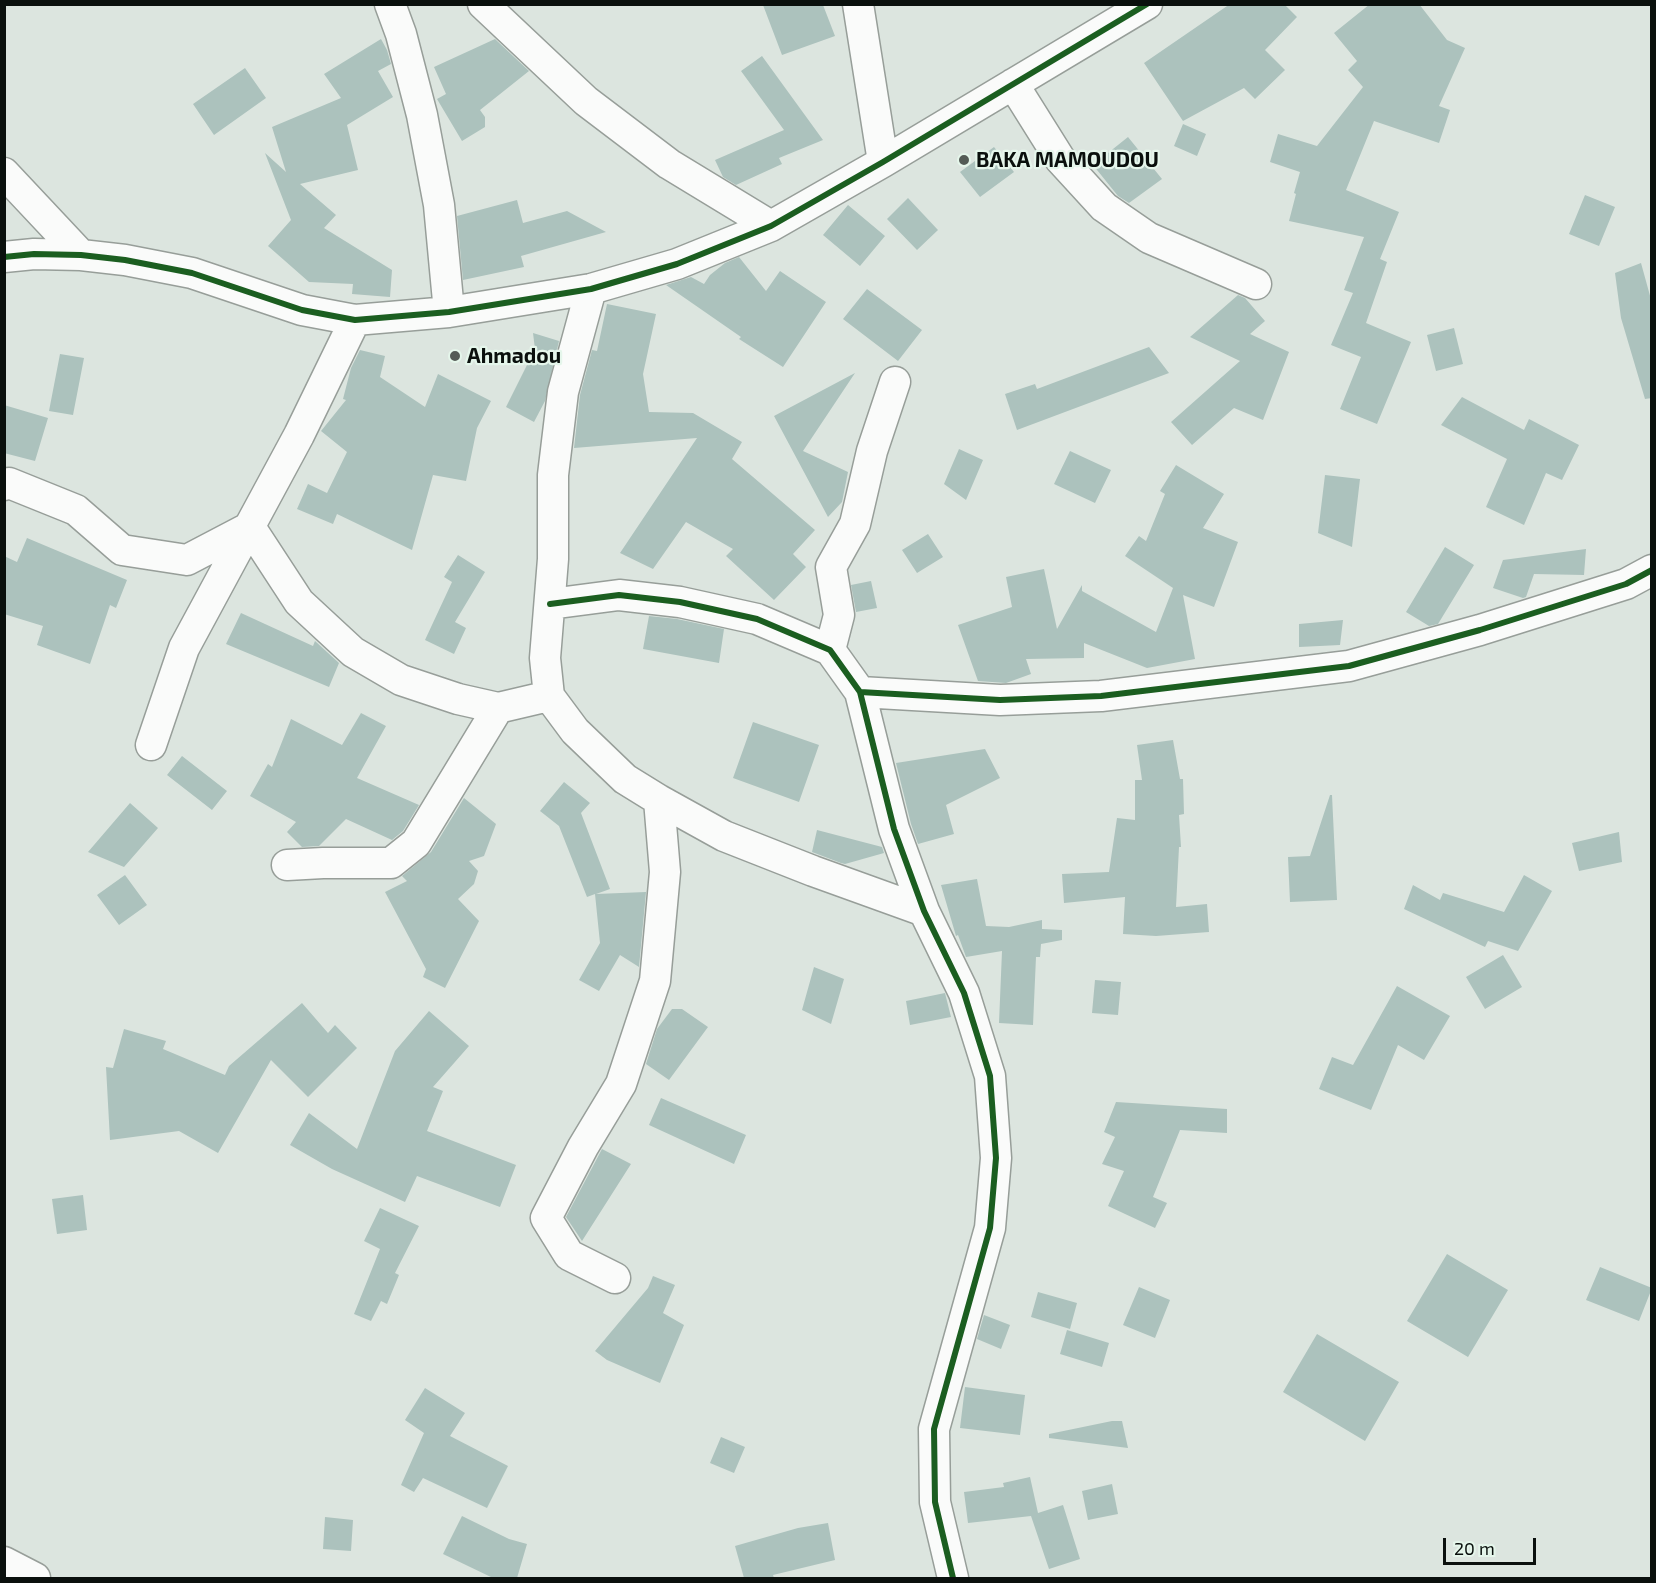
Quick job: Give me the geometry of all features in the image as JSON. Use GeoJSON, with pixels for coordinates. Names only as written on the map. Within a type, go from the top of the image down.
{"type":"FeatureCollection","features":[{"type":"Feature","properties":{"kind":"street"},"geometry":{"type":"LineString","coordinates":[[390,4],[401,34],[422,115],[439,205],[449,312]]}},
{"type":"Feature","properties":{"kind":"street"},"geometry":{"type":"LineString","coordinates":[[483,4],[586,101],[669,164],[771,226]]}},
{"type":"Feature","properties":{"kind":"street"},"geometry":{"type":"LineString","coordinates":[[858,4],[883,162]]}},
{"type":"Feature","properties":{"kind":"street"},"geometry":{"type":"LineString","coordinates":[[4,257],[33,254],[81,255],[124,260],[192,273],[302,310],[355,320],[449,312],[591,289],[676,264],[771,226],[883,162],[1147,4]]}},
{"type":"Feature","properties":{"kind":"street"},"geometry":{"type":"LineString","coordinates":[[1013,84],[1060,159],[1104,207],[1149,238],[1256,284]]}},
{"type":"Feature","properties":{"kind":"street"},"geometry":{"type":"LineString","coordinates":[[4,173],[81,255]]}},
{"type":"Feature","properties":{"kind":"street"},"geometry":{"type":"LineString","coordinates":[[591,289],[563,392],[554,475],[550,604],[545,658],[549,696],[575,731],[625,779],[659,800],[724,836],[924,911]]}},
{"type":"Feature","properties":{"kind":"street"},"geometry":{"type":"LineString","coordinates":[[151,745],[184,648],[299,435],[355,320]]}},
{"type":"Feature","properties":{"kind":"street"},"geometry":{"type":"LineString","coordinates":[[830,650],[840,615],[831,567],[855,524],[872,451],[895,382]]}},
{"type":"Feature","properties":{"kind":"street"},"geometry":{"type":"LineString","coordinates":[[4,485],[9,483],[76,510],[122,550],[187,560],[250,527]]}},
{"type":"Feature","properties":{"kind":"street"},"geometry":{"type":"LineString","coordinates":[[250,527],[299,602],[353,652],[401,680],[458,699],[498,708],[549,696]]}},
{"type":"Feature","properties":{"kind":"street"},"geometry":{"type":"LineString","coordinates":[[860,692],[1000,700],[1101,696],[1349,666],[1513,620],[1626,584],[1652,570]]}},
{"type":"Feature","properties":{"kind":"street"},"geometry":{"type":"LineString","coordinates":[[550,604],[619,595],[680,602],[757,619],[830,650],[860,692],[894,829],[924,911],[964,993],[990,1076],[996,1158],[990,1228],[934,1429],[934,1502],[952,1578]]}},
{"type":"Feature","properties":{"kind":"street"},"geometry":{"type":"LineString","coordinates":[[287,865],[391,862],[416,843],[498,708]]}},
{"type":"Feature","properties":{"kind":"street"},"geometry":{"type":"LineString","coordinates":[[615,1278],[569,1255],[546,1218],[583,1147],[621,1084],[655,981],[665,872],[659,800]]}},
{"type":"Feature","properties":{"kind":"street"},"geometry":{"type":"LineString","coordinates":[[4,1562],[34,1578]]}},
{"type":"Feature","properties":{"kind":"building"},"geometry":{"type":"Polygon","coordinates":[[[1230,4],[1284,4],[1297,17],[1265,50],[1285,70],[1255,99],[1244,88],[1183,121],[1144,63],[1230,4]]]}},
{"type":"Feature","properties":{"kind":"building"},"geometry":{"type":"Polygon","coordinates":[[[1370,4],[1419,4],[1447,40],[1465,48],[1439,106],[1450,110],[1439,143],[1374,121],[1346,190],[1399,212],[1380,259],[1387,262],[1366,323],[1411,342],[1377,424],[1340,409],[1361,357],[1331,345],[1353,293],[1344,290],[1364,237],[1289,221],[1300,172],[1270,162],[1278,134],[1317,146],[1363,87],[1348,70],[1357,61],[1334,33],[1370,4]]]}},
{"type":"Feature","properties":{"kind":"building"},"geometry":{"type":"Polygon","coordinates":[[[763,5],[823,5],[835,36],[782,55],[763,5]]]}},
{"type":"Feature","properties":{"kind":"building"},"geometry":{"type":"Polygon","coordinates":[[[381,39],[391,64],[378,71],[393,97],[347,125],[358,170],[300,184],[336,215],[324,228],[392,270],[390,297],[352,294],[353,284],[309,282],[268,246],[291,220],[265,153],[286,172],[272,127],[341,98],[324,74],[381,39]]]}},
{"type":"Feature","properties":{"kind":"building"},"geometry":{"type":"Polygon","coordinates":[[[495,39],[529,71],[480,110],[485,117],[485,127],[462,141],[437,99],[446,94],[434,67],[495,39]]]}},
{"type":"Feature","properties":{"kind":"building"},"geometry":{"type":"Polygon","coordinates":[[[762,56],[823,140],[779,158],[782,164],[736,185],[723,177],[715,160],[784,130],[741,71],[762,56]]]}},
{"type":"Feature","properties":{"kind":"building"},"geometry":{"type":"Polygon","coordinates":[[[245,68],[266,98],[214,135],[193,104],[245,68]]]}},
{"type":"Feature","properties":{"kind":"building"},"geometry":{"type":"Polygon","coordinates":[[[1183,124],[1206,134],[1197,156],[1174,146],[1183,124]]]}},
{"type":"Feature","properties":{"kind":"building"},"geometry":{"type":"Polygon","coordinates":[[[1128,137],[1162,179],[1129,203],[1118,196],[1093,165],[1128,137]]]}},
{"type":"Feature","properties":{"kind":"building"},"geometry":{"type":"Polygon","coordinates":[[[994,147],[1014,172],[980,197],[960,172],[994,147]]]}},
{"type":"Feature","properties":{"kind":"building"},"geometry":{"type":"Polygon","coordinates":[[[1585,195],[1615,207],[1599,246],[1569,234],[1585,195]]]}},
{"type":"Feature","properties":{"kind":"building"},"geometry":{"type":"Polygon","coordinates":[[[908,198],[938,230],[917,250],[887,219],[908,198]]]}},
{"type":"Feature","properties":{"kind":"building"},"geometry":{"type":"Polygon","coordinates":[[[517,200],[523,223],[567,211],[606,232],[521,256],[524,267],[463,280],[457,216],[517,200]]]}},
{"type":"Feature","properties":{"kind":"building"},"geometry":{"type":"Polygon","coordinates":[[[848,205],[885,236],[860,266],[823,235],[848,205]]]}},
{"type":"Feature","properties":{"kind":"building"},"geometry":{"type":"Polygon","coordinates":[[[739,257],[766,291],[780,271],[826,302],[783,367],[739,339],[741,337],[666,285],[691,277],[704,284],[710,275],[725,263],[739,257]]]}},
{"type":"Feature","properties":{"kind":"building"},"geometry":{"type":"Polygon","coordinates":[[[1641,263],[1652,303],[1652,398],[1645,399],[1621,318],[1615,273],[1641,263]]]}},
{"type":"Feature","properties":{"kind":"building"},"geometry":{"type":"Polygon","coordinates":[[[867,289],[922,330],[898,361],[843,319],[867,289]]]}},
{"type":"Feature","properties":{"kind":"building"},"geometry":{"type":"Polygon","coordinates":[[[1238,295],[1245,298],[1265,321],[1250,334],[1289,352],[1263,420],[1234,408],[1192,445],[1171,422],[1240,361],[1190,337],[1238,295]]]}},
{"type":"Feature","properties":{"kind":"building"},"geometry":{"type":"Polygon","coordinates":[[[607,304],[656,314],[643,374],[649,412],[693,413],[742,442],[732,459],[815,530],[793,554],[806,567],[774,600],[726,556],[733,549],[686,522],[653,569],[620,553],[697,438],[574,448],[580,395],[592,350],[597,351],[607,304]]]}},
{"type":"Feature","properties":{"kind":"building"},"geometry":{"type":"Polygon","coordinates":[[[1454,328],[1463,364],[1436,371],[1427,335],[1454,328]]]}},
{"type":"Feature","properties":{"kind":"building"},"geometry":{"type":"Polygon","coordinates":[[[533,333],[559,341],[545,401],[534,422],[506,407],[535,349],[533,333]]]}},
{"type":"Feature","properties":{"kind":"building"},"geometry":{"type":"Polygon","coordinates":[[[1149,347],[1169,373],[1017,430],[1005,394],[1035,384],[1037,389],[1149,347]]]}},
{"type":"Feature","properties":{"kind":"building"},"geometry":{"type":"Polygon","coordinates":[[[360,350],[385,356],[380,377],[425,407],[438,374],[491,401],[477,428],[466,481],[433,475],[412,550],[337,514],[333,524],[297,509],[308,484],[327,493],[347,452],[321,431],[346,400],[343,399],[351,368],[360,350]]]}},
{"type":"Feature","properties":{"kind":"building"},"geometry":{"type":"Polygon","coordinates":[[[60,354],[84,358],[73,415],[49,411],[60,354]]]}},
{"type":"Feature","properties":{"kind":"building"},"geometry":{"type":"Polygon","coordinates":[[[855,373],[803,451],[848,472],[842,502],[828,517],[774,416],[855,373]]]}},
{"type":"Feature","properties":{"kind":"building"},"geometry":{"type":"Polygon","coordinates":[[[1462,397],[1524,430],[1529,419],[1579,445],[1562,480],[1546,473],[1524,525],[1486,507],[1507,459],[1441,425],[1462,397]]]}},
{"type":"Feature","properties":{"kind":"building"},"geometry":{"type":"Polygon","coordinates":[[[4,405],[48,418],[35,461],[4,453],[4,405]]]}},
{"type":"Feature","properties":{"kind":"building"},"geometry":{"type":"Polygon","coordinates":[[[959,449],[983,460],[966,500],[944,484],[959,449]]]}},
{"type":"Feature","properties":{"kind":"building"},"geometry":{"type":"Polygon","coordinates":[[[1070,451],[1111,470],[1095,503],[1054,484],[1070,451]]]}},
{"type":"Feature","properties":{"kind":"building"},"geometry":{"type":"Polygon","coordinates":[[[1176,465],[1224,494],[1203,528],[1238,542],[1214,607],[1183,595],[1195,659],[1147,668],[1084,643],[1084,658],[1026,659],[1031,674],[1006,683],[978,681],[958,625],[1012,607],[1006,577],[1044,569],[1057,629],[1082,585],[1082,591],[1156,632],[1173,588],[1125,556],[1139,536],[1146,541],[1165,494],[1160,491],[1176,465]]]}},
{"type":"Feature","properties":{"kind":"building"},"geometry":{"type":"Polygon","coordinates":[[[1325,475],[1360,479],[1352,547],[1318,533],[1325,475]]]}},
{"type":"Feature","properties":{"kind":"building"},"geometry":{"type":"Polygon","coordinates":[[[928,534],[943,557],[917,573],[902,550],[928,534]]]}},
{"type":"Feature","properties":{"kind":"building"},"geometry":{"type":"Polygon","coordinates":[[[27,538],[127,580],[116,608],[110,605],[90,664],[37,645],[43,626],[4,614],[4,556],[17,562],[27,538]]]}},
{"type":"Feature","properties":{"kind":"building"},"geometry":{"type":"Polygon","coordinates":[[[1445,547],[1474,565],[1438,624],[1429,626],[1406,612],[1445,547]]]}},
{"type":"Feature","properties":{"kind":"building"},"geometry":{"type":"Polygon","coordinates":[[[1586,549],[1584,575],[1534,574],[1526,597],[1523,598],[1493,588],[1503,560],[1586,549]]]}},
{"type":"Feature","properties":{"kind":"building"},"geometry":{"type":"Polygon","coordinates":[[[458,555],[485,572],[455,622],[466,628],[454,654],[425,640],[452,582],[444,577],[458,555]]]}},
{"type":"Feature","properties":{"kind":"building"},"geometry":{"type":"Polygon","coordinates":[[[871,581],[877,608],[856,612],[851,585],[871,581]]]}},
{"type":"Feature","properties":{"kind":"building"},"geometry":{"type":"Polygon","coordinates":[[[241,613],[313,646],[315,641],[339,663],[329,687],[226,644],[241,613]]]}},
{"type":"Feature","properties":{"kind":"building"},"geometry":{"type":"Polygon","coordinates":[[[649,616],[677,619],[724,629],[719,663],[643,649],[649,616]]]}},
{"type":"Feature","properties":{"kind":"building"},"geometry":{"type":"Polygon","coordinates":[[[1343,620],[1340,645],[1299,647],[1299,624],[1343,620]]]}},
{"type":"Feature","properties":{"kind":"building"},"geometry":{"type":"Polygon","coordinates":[[[361,713],[386,726],[357,778],[419,805],[403,831],[392,840],[346,819],[319,846],[302,847],[287,832],[296,822],[250,796],[268,764],[272,767],[291,719],[342,745],[361,713]]]}},
{"type":"Feature","properties":{"kind":"building"},"geometry":{"type":"Polygon","coordinates":[[[753,722],[819,745],[799,802],[733,778],[753,722]]]}},
{"type":"Feature","properties":{"kind":"building"},"geometry":{"type":"Polygon","coordinates":[[[1173,740],[1180,779],[1183,779],[1184,814],[1179,815],[1181,847],[1179,847],[1176,907],[1207,904],[1209,932],[1156,936],[1123,934],[1125,897],[1064,903],[1062,874],[1109,872],[1117,818],[1135,820],[1135,780],[1142,780],[1137,745],[1173,740]]]}},
{"type":"Feature","properties":{"kind":"building"},"geometry":{"type":"Polygon","coordinates":[[[985,749],[1000,778],[946,805],[954,834],[918,844],[896,763],[985,749]]]}},
{"type":"Feature","properties":{"kind":"building"},"geometry":{"type":"Polygon","coordinates":[[[182,756],[227,791],[212,810],[167,775],[182,756]]]}},
{"type":"Feature","properties":{"kind":"building"},"geometry":{"type":"Polygon","coordinates":[[[564,782],[590,803],[581,813],[610,889],[596,894],[646,892],[639,967],[620,955],[599,991],[579,980],[600,943],[595,894],[587,897],[559,826],[540,811],[564,782]]]}},
{"type":"Feature","properties":{"kind":"building"},"geometry":{"type":"Polygon","coordinates":[[[1330,795],[1332,795],[1337,900],[1290,902],[1288,857],[1310,856],[1330,795]]]}},
{"type":"Feature","properties":{"kind":"building"},"geometry":{"type":"Polygon","coordinates":[[[464,798],[496,824],[484,856],[469,861],[478,871],[474,884],[458,899],[479,921],[445,988],[423,977],[426,969],[385,892],[407,881],[402,876],[431,852],[464,798]]]}},
{"type":"Feature","properties":{"kind":"building"},"geometry":{"type":"Polygon","coordinates":[[[130,803],[158,828],[124,867],[88,852],[130,803]]]}},
{"type":"Feature","properties":{"kind":"building"},"geometry":{"type":"Polygon","coordinates":[[[817,830],[882,847],[884,853],[845,864],[841,863],[812,852],[817,830]]]}},
{"type":"Feature","properties":{"kind":"building"},"geometry":{"type":"Polygon","coordinates":[[[1619,832],[1622,862],[1579,871],[1572,843],[1619,832]]]}},
{"type":"Feature","properties":{"kind":"building"},"geometry":{"type":"Polygon","coordinates":[[[125,875],[147,905],[119,925],[97,895],[125,875]]]}},
{"type":"Feature","properties":{"kind":"building"},"geometry":{"type":"Polygon","coordinates":[[[1524,875],[1552,891],[1518,951],[1488,941],[1485,947],[1404,909],[1413,885],[1440,900],[1443,893],[1504,912],[1524,875]]]}},
{"type":"Feature","properties":{"kind":"building"},"geometry":{"type":"Polygon","coordinates":[[[977,879],[986,926],[1009,927],[1042,920],[1042,929],[1062,930],[1062,940],[1041,944],[1040,957],[1036,957],[1033,1025],[999,1023],[1002,951],[966,957],[958,935],[956,936],[941,885],[977,879]]]}},
{"type":"Feature","properties":{"kind":"building"},"geometry":{"type":"Polygon","coordinates":[[[1503,955],[1522,987],[1485,1009],[1466,977],[1503,955]]]}},
{"type":"Feature","properties":{"kind":"building"},"geometry":{"type":"Polygon","coordinates":[[[814,967],[844,979],[831,1024],[802,1010],[814,967]]]}},
{"type":"Feature","properties":{"kind":"building"},"geometry":{"type":"Polygon","coordinates":[[[1095,980],[1121,982],[1118,1015],[1092,1013],[1095,980]]]}},
{"type":"Feature","properties":{"kind":"building"},"geometry":{"type":"Polygon","coordinates":[[[1397,986],[1450,1016],[1424,1060],[1398,1045],[1371,1110],[1319,1089],[1332,1057],[1353,1065],[1397,986]]]}},
{"type":"Feature","properties":{"kind":"building"},"geometry":{"type":"Polygon","coordinates":[[[945,993],[951,1017],[910,1025],[906,1001],[945,993]]]}},
{"type":"Feature","properties":{"kind":"building"},"geometry":{"type":"Polygon","coordinates":[[[302,1003],[328,1033],[335,1025],[357,1048],[308,1097],[271,1060],[218,1153],[179,1131],[110,1140],[106,1067],[113,1068],[124,1029],[166,1041],[163,1049],[225,1075],[229,1066],[302,1003]]]}},
{"type":"Feature","properties":{"kind":"building"},"geometry":{"type":"Polygon","coordinates":[[[672,1009],[682,1009],[708,1027],[669,1080],[646,1064],[657,1029],[672,1009]]]}},
{"type":"Feature","properties":{"kind":"building"},"geometry":{"type":"Polygon","coordinates":[[[429,1011],[469,1046],[433,1087],[443,1091],[427,1131],[516,1165],[500,1207],[417,1176],[405,1202],[332,1169],[290,1145],[309,1113],[357,1149],[395,1051],[429,1011]]]}},
{"type":"Feature","properties":{"kind":"building"},"geometry":{"type":"Polygon","coordinates":[[[661,1098],[746,1135],[734,1164],[649,1125],[661,1098]]]}},
{"type":"Feature","properties":{"kind":"building"},"geometry":{"type":"Polygon","coordinates":[[[1116,1102],[1227,1109],[1227,1133],[1180,1130],[1153,1197],[1167,1203],[1155,1228],[1108,1206],[1124,1171],[1102,1164],[1115,1137],[1104,1132],[1116,1102]]]}},
{"type":"Feature","properties":{"kind":"building"},"geometry":{"type":"Polygon","coordinates":[[[602,1149],[631,1164],[582,1241],[566,1217],[602,1149]]]}},
{"type":"Feature","properties":{"kind":"building"},"geometry":{"type":"Polygon","coordinates":[[[83,1195],[87,1230],[57,1234],[52,1199],[83,1195]]]}},
{"type":"Feature","properties":{"kind":"building"},"geometry":{"type":"Polygon","coordinates":[[[380,1208],[419,1226],[395,1273],[399,1275],[387,1304],[381,1301],[371,1321],[354,1314],[380,1249],[364,1241],[380,1208]]]}},
{"type":"Feature","properties":{"kind":"building"},"geometry":{"type":"Polygon","coordinates":[[[1447,1254],[1508,1290],[1468,1357],[1407,1321],[1447,1254]]]}},
{"type":"Feature","properties":{"kind":"building"},"geometry":{"type":"Polygon","coordinates":[[[1600,1267],[1652,1288],[1639,1321],[1586,1300],[1600,1267]]]}},
{"type":"Feature","properties":{"kind":"building"},"geometry":{"type":"Polygon","coordinates":[[[653,1276],[675,1285],[663,1313],[684,1325],[660,1383],[607,1360],[595,1351],[648,1288],[653,1276]]]}},
{"type":"Feature","properties":{"kind":"building"},"geometry":{"type":"Polygon","coordinates":[[[1139,1287],[1170,1300],[1155,1338],[1123,1325],[1139,1287]]]}},
{"type":"Feature","properties":{"kind":"building"},"geometry":{"type":"Polygon","coordinates":[[[1038,1292],[1077,1303],[1070,1329],[1031,1317],[1038,1292]]]}},
{"type":"Feature","properties":{"kind":"building"},"geometry":{"type":"Polygon","coordinates":[[[984,1315],[1010,1325],[1001,1349],[977,1339],[984,1315]]]}},
{"type":"Feature","properties":{"kind":"building"},"geometry":{"type":"Polygon","coordinates":[[[1067,1330],[1109,1343],[1102,1367],[1060,1354],[1067,1330]]]}},
{"type":"Feature","properties":{"kind":"building"},"geometry":{"type":"Polygon","coordinates":[[[1317,1334],[1399,1382],[1365,1441],[1283,1392],[1317,1334]]]}},
{"type":"Feature","properties":{"kind":"building"},"geometry":{"type":"Polygon","coordinates":[[[965,1387],[1025,1395],[1020,1435],[960,1428],[965,1387]]]}},
{"type":"Feature","properties":{"kind":"building"},"geometry":{"type":"Polygon","coordinates":[[[425,1388],[465,1413],[450,1436],[508,1466],[487,1508],[423,1478],[414,1492],[401,1485],[424,1433],[405,1420],[425,1388]]]}},
{"type":"Feature","properties":{"kind":"building"},"geometry":{"type":"Polygon","coordinates":[[[1122,1421],[1128,1448],[1049,1438],[1049,1434],[1122,1421]]]}},
{"type":"Feature","properties":{"kind":"building"},"geometry":{"type":"Polygon","coordinates":[[[721,1437],[745,1447],[734,1473],[710,1463],[721,1437]]]}},
{"type":"Feature","properties":{"kind":"building"},"geometry":{"type":"Polygon","coordinates":[[[1030,1477],[1038,1513],[1063,1505],[1080,1559],[1049,1569],[1031,1516],[968,1523],[964,1492],[1004,1487],[1003,1483],[1030,1477]]]}},
{"type":"Feature","properties":{"kind":"building"},"geometry":{"type":"Polygon","coordinates":[[[1112,1484],[1118,1514],[1088,1520],[1082,1491],[1112,1484]]]}},
{"type":"Feature","properties":{"kind":"building"},"geometry":{"type":"Polygon","coordinates":[[[462,1516],[509,1539],[527,1544],[517,1578],[493,1578],[443,1554],[462,1516]]]}},
{"type":"Feature","properties":{"kind":"building"},"geometry":{"type":"Polygon","coordinates":[[[325,1517],[353,1520],[351,1551],[323,1549],[325,1517]]]}},
{"type":"Feature","properties":{"kind":"building"},"geometry":{"type":"Polygon","coordinates":[[[828,1523],[835,1560],[773,1575],[774,1578],[744,1578],[735,1546],[798,1528],[828,1523]]]}},
{"type":"Feature","properties":{"kind":"cycle path"},"geometry":{"type":"LineString","coordinates":[[4,257],[34,254],[81,255],[125,260],[192,273],[302,310],[355,320],[449,312],[591,289],[677,264],[771,226],[883,162],[1147,4]]}},
{"type":"Feature","properties":{"kind":"cycle path"},"geometry":{"type":"LineString","coordinates":[[860,692],[1000,700],[1101,696],[1349,666],[1480,630],[1626,584],[1652,570]]}},
{"type":"Feature","properties":{"kind":"cycle path"},"geometry":{"type":"LineString","coordinates":[[550,604],[619,595],[680,602],[757,619],[830,650],[860,692],[894,829],[924,911],[964,993],[990,1076],[996,1158],[990,1228],[934,1429],[935,1502],[953,1578]]}},
{"type":"Feature","properties":{"kind":"place","name":"BAKA MAMOUDOU"},"geometry":{"type":"Point","coordinates":[964,160]}},
{"type":"Feature","properties":{"kind":"place","name":"Ahmadou"},"geometry":{"type":"Point","coordinates":[455,356]}}]}
